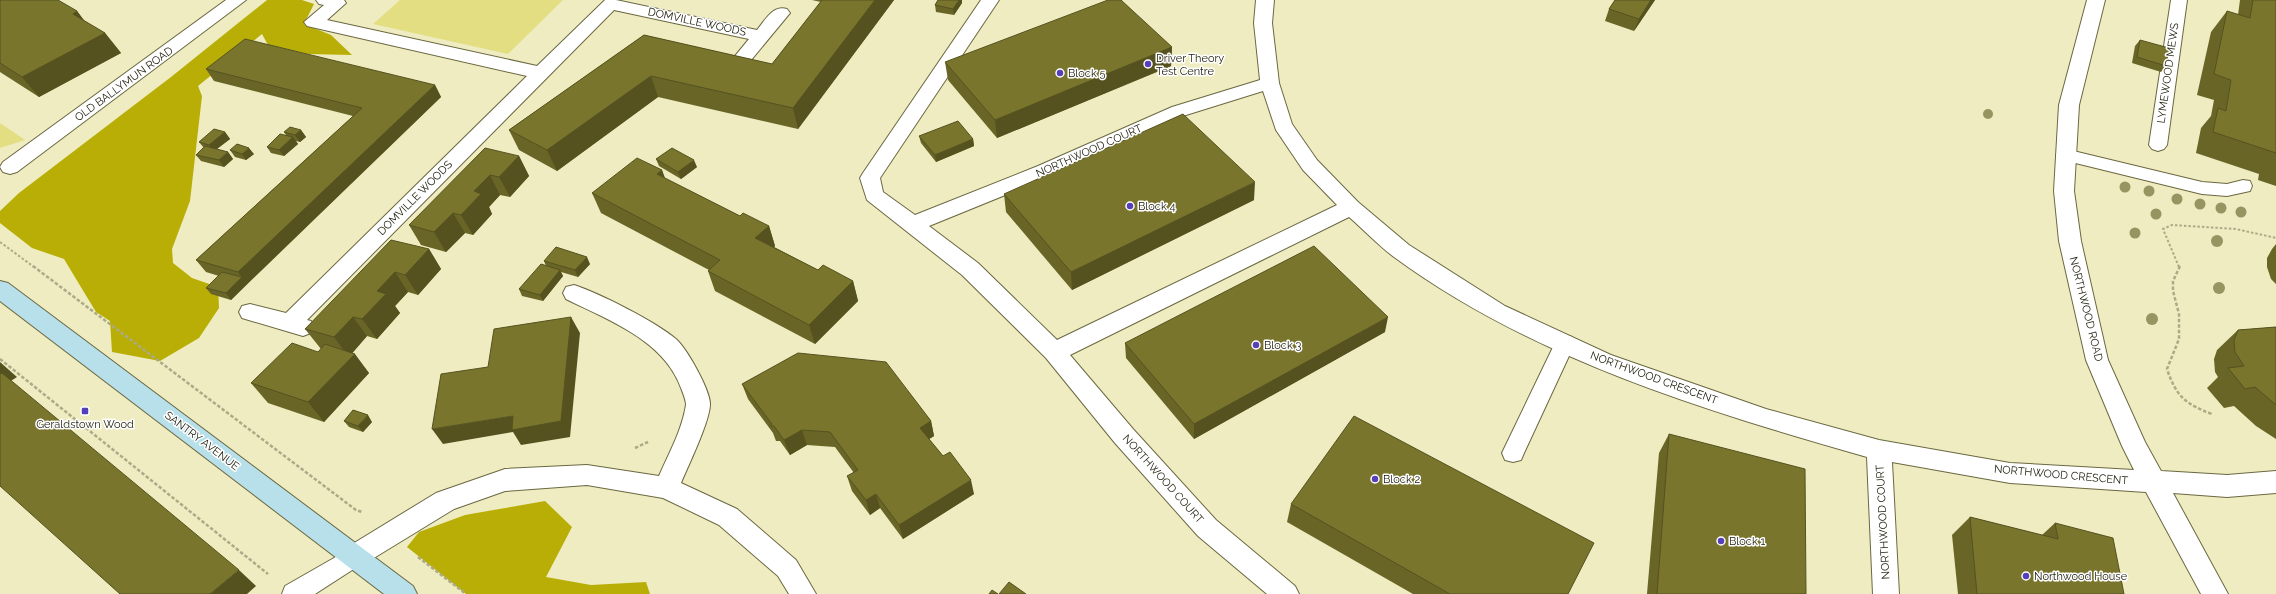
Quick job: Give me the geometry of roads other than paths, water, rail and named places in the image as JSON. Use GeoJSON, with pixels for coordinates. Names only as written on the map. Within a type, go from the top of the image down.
{"type":"FeatureCollection","features":[{"type":"Feature","properties":{"kind":"main road","name":"SANTRY AVENUE"},"geometry":{"type":"LineString","coordinates":[[0,289],[404,594]]}},
{"type":"Feature","properties":{"kind":"street","name":"OLD BALLYMUN ROAD"},"geometry":{"type":"LineString","coordinates":[[10,167],[237,0]]}},
{"type":"Feature","properties":{"kind":"street"},"geometry":{"type":"LineString","coordinates":[[325,0],[337,3],[313,22],[541,73]]}},
{"type":"Feature","properties":{"kind":"street","name":"NORTHWOOD COURT"},"geometry":{"type":"LineString","coordinates":[[990,0],[870,178],[874,195],[970,269],[1054,352],[1124,436],[1207,528],[1286,594]]}},
{"type":"Feature","properties":{"kind":"street","name":"NORTHWOOD CRESCENT"},"geometry":{"type":"LineString","coordinates":[[1265,0],[1263,22],[1270,84],[1283,125],[1310,165],[1351,207],[1400,251],[1497,312],[1603,361],[1765,418],[1879,450],[2010,473],[2154,483],[2227,486],[2276,482]]}},
{"type":"Feature","properties":{"kind":"street","name":"NORTHWOOD ROAD"},"geometry":{"type":"LineString","coordinates":[[2096,0],[2069,105],[2064,191],[2070,241],[2097,360],[2128,434],[2215,594]]}},
{"type":"Feature","properties":{"kind":"street","name":"DOMVILLE WOODS"},"geometry":{"type":"LineString","coordinates":[[290,323],[610,4],[762,36]]}},
{"type":"Feature","properties":{"kind":"street"},"geometry":{"type":"LineString","coordinates":[[735,67],[781,13]]}},
{"type":"Feature","properties":{"kind":"street","name":"NORTHWOOD COURT"},"geometry":{"type":"LineString","coordinates":[[911,225],[1045,171],[1179,112],[1270,84]]}},
{"type":"Feature","properties":{"kind":"street"},"geometry":{"type":"LineString","coordinates":[[1054,352],[1351,207]]}},
{"type":"Feature","properties":{"kind":"street"},"geometry":{"type":"LineString","coordinates":[[574,293],[631,322],[668,346],[687,372],[698,403],[692,427],[667,488]]}},
{"type":"Feature","properties":{"kind":"street"},"geometry":{"type":"LineString","coordinates":[[250,312],[323,333]]}},
{"type":"Feature","properties":{"kind":"street","name":"NORTHWOOD COURT"},"geometry":{"type":"LineString","coordinates":[[1879,450],[1886,594]]}},
{"type":"Feature","properties":{"kind":"street"},"geometry":{"type":"LineString","coordinates":[[355,556],[445,501],[505,480],[587,475],[667,488],[728,517],[787,568],[803,594]]}},
{"type":"Feature","properties":{"kind":"lane","name":"LYMEWOOD MEWS"},"geometry":{"type":"LineString","coordinates":[[2158,145],[2179,0]]}},
{"type":"Feature","properties":{"kind":"lane"},"geometry":{"type":"LineString","coordinates":[[2065,155],[2202,188],[2227,190],[2243,186]]}},
{"type":"Feature","properties":{"kind":"lane"},"geometry":{"type":"LineString","coordinates":[[1513,453],[1565,344]]}},
{"type":"Feature","properties":{"kind":"lane"},"geometry":{"type":"LineString","coordinates":[[294,594],[355,556]]}},
{"type":"Feature","properties":{"kind":"place","name":"Driver Theory Test Centre"},"geometry":{"type":"Point","coordinates":[1148,64]}},
{"type":"Feature","properties":{"kind":"place","name":"Block 5"},"geometry":{"type":"Point","coordinates":[1060,73]}},
{"type":"Feature","properties":{"kind":"place","name":"Block 4"},"geometry":{"type":"Point","coordinates":[1130,206]}},
{"type":"Feature","properties":{"kind":"place","name":"Block 3"},"geometry":{"type":"Point","coordinates":[1256,345]}},
{"type":"Feature","properties":{"kind":"place","name":"Geraldstown Wood"},"geometry":{"type":"Point","coordinates":[85,411]}},
{"type":"Feature","properties":{"kind":"place","name":"Block 2"},"geometry":{"type":"Point","coordinates":[1375,479]}},
{"type":"Feature","properties":{"kind":"place","name":"Block 1"},"geometry":{"type":"Point","coordinates":[1721,541]}},
{"type":"Feature","properties":{"kind":"place","name":"Northwood House"},"geometry":{"type":"Point","coordinates":[2026,576]}}]}
